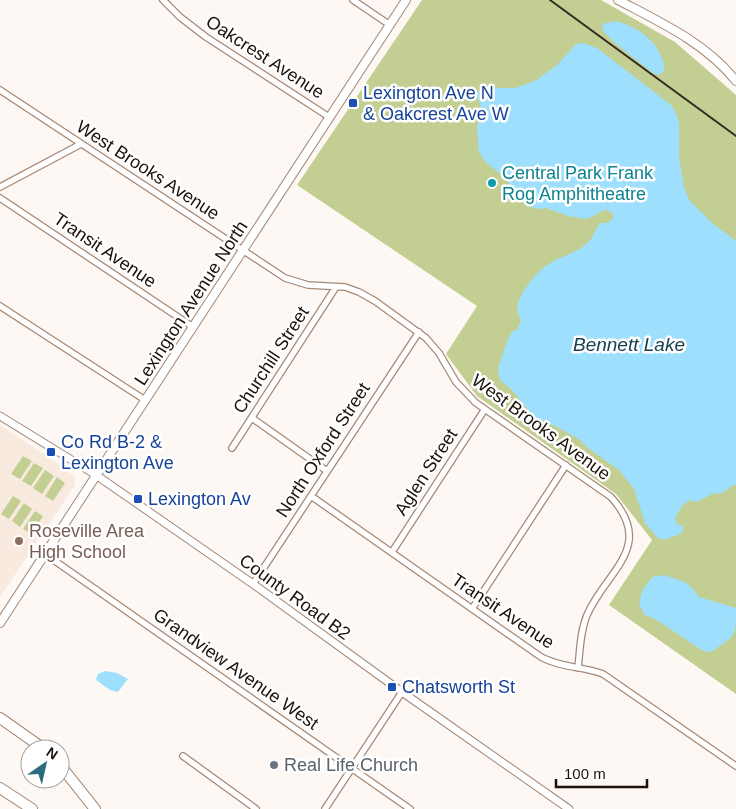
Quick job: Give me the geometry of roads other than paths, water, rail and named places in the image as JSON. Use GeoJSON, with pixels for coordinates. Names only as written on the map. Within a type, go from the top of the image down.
{"type":"FeatureCollection","features":[{"type":"Feature","properties":{"kind":"highway"},"geometry":{"type":"LineString","coordinates":[[0,718],[30,739]]}},
{"type":"Feature","properties":{"kind":"highway"},"geometry":{"type":"LineString","coordinates":[[70,778],[95,809]]}},
{"type":"Feature","properties":{"kind":"highway"},"geometry":{"type":"LineString","coordinates":[[0,788],[32,809]]}},
{"type":"Feature","properties":{"kind":"main road","name":"Lexington Avenue North"},"geometry":{"type":"LineString","coordinates":[[0,623],[406,0]]}},
{"type":"Feature","properties":{"kind":"main road"},"geometry":{"type":"LineString","coordinates":[[623,1],[697,44],[729,72],[736,81]]}},
{"type":"Feature","properties":{"kind":"street","name":"Oakcrest Avenue"},"geometry":{"type":"LineString","coordinates":[[163,0],[180,17],[206,37],[329,117]]}},
{"type":"Feature","properties":{"kind":"street"},"geometry":{"type":"LineString","coordinates":[[353,0],[390,25]]}},
{"type":"Feature","properties":{"kind":"street","name":"West Brooks Avenue"},"geometry":{"type":"LineString","coordinates":[[0,90],[244,249],[279,274],[308,286],[351,289],[366,295],[419,332],[439,353],[461,388],[485,409],[611,497],[626,519],[630,534],[628,550],[587,616],[582,632],[578,668]]}},
{"type":"Feature","properties":{"kind":"street"},"geometry":{"type":"LineString","coordinates":[[0,187],[81,144]]}},
{"type":"Feature","properties":{"kind":"street","name":"Transit Avenue"},"geometry":{"type":"LineString","coordinates":[[0,198],[193,327]]}},
{"type":"Feature","properties":{"kind":"street","name":"Churchill Street"},"geometry":{"type":"LineString","coordinates":[[232,448],[336,287]]}},
{"type":"Feature","properties":{"kind":"street"},"geometry":{"type":"LineString","coordinates":[[0,306],[145,400]]}},
{"type":"Feature","properties":{"kind":"street","name":"North Oxford Street"},"geometry":{"type":"LineString","coordinates":[[253,584],[419,332]]}},
{"type":"Feature","properties":{"kind":"street","name":"Aglen Street"},"geometry":{"type":"LineString","coordinates":[[392,552],[485,409]]}},
{"type":"Feature","properties":{"kind":"street","name":"County Road B2"},"geometry":{"type":"LineString","coordinates":[[0,416],[96,475],[253,584],[402,692],[569,809]]}},
{"type":"Feature","properties":{"kind":"street"},"geometry":{"type":"LineString","coordinates":[[252,418],[327,471]]}},
{"type":"Feature","properties":{"kind":"street"},"geometry":{"type":"LineString","coordinates":[[472,609],[566,465]]}},
{"type":"Feature","properties":{"kind":"street","name":"Transit Avenue"},"geometry":{"type":"LineString","coordinates":[[311,496],[550,662],[595,671],[611,679],[736,766]]}},
{"type":"Feature","properties":{"kind":"street","name":"Grandview Avenue West"},"geometry":{"type":"LineString","coordinates":[[45,554],[410,809]]}},
{"type":"Feature","properties":{"kind":"street"},"geometry":{"type":"LineString","coordinates":[[325,809],[402,692]]}},
{"type":"Feature","properties":{"kind":"street"},"geometry":{"type":"LineString","coordinates":[[183,756],[256,809]]}},
{"type":"Feature","properties":{"kind":"water"},"geometry":{"type":"Polygon","coordinates":[[[616,21],[638,30],[651,40],[663,61],[664,69],[661,74],[653,73],[603,31],[602,24],[616,21]]]}},
{"type":"Feature","properties":{"kind":"water","name":"Bennett Lake"},"geometry":{"type":"Polygon","coordinates":[[[583,43],[597,48],[671,105],[679,123],[679,157],[684,187],[689,200],[712,223],[736,241],[736,484],[720,494],[714,493],[697,502],[690,500],[682,506],[675,518],[677,524],[683,526],[683,531],[678,535],[663,540],[657,537],[645,523],[634,489],[619,470],[580,440],[534,417],[511,389],[501,381],[498,374],[499,365],[508,339],[521,321],[517,309],[518,303],[529,283],[547,265],[586,244],[600,223],[608,223],[613,218],[613,214],[608,210],[604,210],[584,219],[568,216],[546,208],[537,209],[527,205],[517,191],[485,161],[479,152],[477,128],[481,108],[477,95],[479,91],[485,88],[515,88],[535,81],[557,65],[576,44],[583,43]]]}},
{"type":"Feature","properties":{"kind":"water"},"geometry":{"type":"Polygon","coordinates":[[[663,575],[688,584],[699,597],[736,608],[735,631],[730,639],[711,652],[703,651],[657,620],[645,615],[639,605],[642,591],[652,577],[663,575]]]}},
{"type":"Feature","properties":{"kind":"water"},"geometry":{"type":"Polygon","coordinates":[[[105,671],[117,673],[128,679],[118,692],[110,690],[96,680],[98,674],[105,671]]]}},
{"type":"Feature","properties":{"kind":"railway"},"geometry":{"type":"LineString","coordinates":[[550,0],[736,136]]}},
{"type":"Feature","properties":{"kind":"place","name":"Lexington Ave N & Oakcrest Ave W"},"geometry":{"type":"Point","coordinates":[353,103]}},
{"type":"Feature","properties":{"kind":"place","name":"Central Park Frank Rog Amphitheatre"},"geometry":{"type":"Point","coordinates":[492,183]}},
{"type":"Feature","properties":{"kind":"place","name":"Co Rd B-2 & Lexington Ave"},"geometry":{"type":"Point","coordinates":[51,452]}},
{"type":"Feature","properties":{"kind":"place","name":"Lexington Av"},"geometry":{"type":"Point","coordinates":[138,499]}},
{"type":"Feature","properties":{"kind":"place","name":"Roseville Area High School"},"geometry":{"type":"Point","coordinates":[19,541]}},
{"type":"Feature","properties":{"kind":"place","name":"Chatsworth St"},"geometry":{"type":"Point","coordinates":[392,687]}},
{"type":"Feature","properties":{"kind":"place","name":"Real Life Church"},"geometry":{"type":"Point","coordinates":[274,765]}}]}
